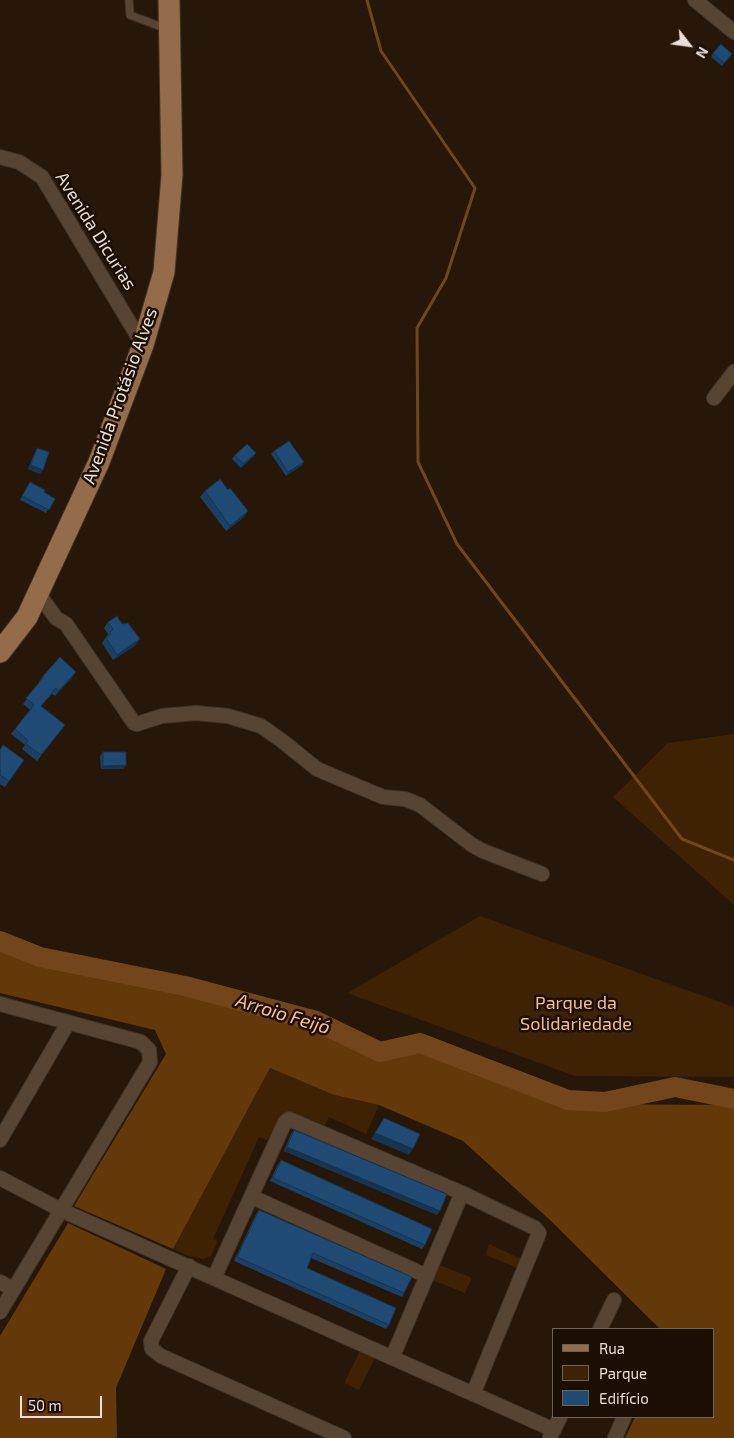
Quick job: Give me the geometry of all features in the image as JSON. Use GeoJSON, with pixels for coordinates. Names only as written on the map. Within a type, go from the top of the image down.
{"type":"FeatureCollection","features":[{"type":"Feature","properties":{"kind":"main road","name":"Avenida Protásio Alves"},"geometry":{"type":"LineString","coordinates":[[0,652],[27,617],[99,462],[144,345],[164,272],[172,175],[169,0]]}},
{"type":"Feature","properties":{"kind":"street"},"geometry":{"type":"LineString","coordinates":[[695,0],[734,32]]}},
{"type":"Feature","properties":{"kind":"street","name":"Avenida Dicurias"},"geometry":{"type":"LineString","coordinates":[[0,157],[19,162],[42,177],[144,345]]}},
{"type":"Feature","properties":{"kind":"street"},"geometry":{"type":"LineString","coordinates":[[714,398],[734,372]]}},
{"type":"Feature","properties":{"kind":"street"},"geometry":{"type":"LineString","coordinates":[[38,593],[56,618],[66,624],[134,723],[137,724],[162,716],[196,713],[228,716],[261,726],[317,768],[383,798],[405,799],[420,806],[482,851],[542,874]]}},
{"type":"Feature","properties":{"kind":"street"},"geometry":{"type":"LineString","coordinates":[[27,617],[56,618]]}},
{"type":"Feature","properties":{"kind":"street"},"geometry":{"type":"LineString","coordinates":[[0,1004],[142,1042],[149,1050],[150,1062],[0,1312]]}},
{"type":"Feature","properties":{"kind":"street"},"geometry":{"type":"LineString","coordinates":[[0,1140],[68,1023]]}},
{"type":"Feature","properties":{"kind":"street"},"geometry":{"type":"LineString","coordinates":[[214,1278],[286,1122],[290,1119],[462,1193],[535,1228],[539,1233],[473,1394]]}},
{"type":"Feature","properties":{"kind":"street"},"geometry":{"type":"LineString","coordinates":[[0,1178],[61,1210],[473,1394],[552,1434],[560,1418]]}},
{"type":"Feature","properties":{"kind":"street"},"geometry":{"type":"LineString","coordinates":[[392,1358],[462,1193]]}},
{"type":"Feature","properties":{"kind":"street"},"geometry":{"type":"LineString","coordinates":[[252,1197],[427,1276]]}},
{"type":"Feature","properties":{"kind":"street"},"geometry":{"type":"LineString","coordinates":[[189,1266],[150,1341],[152,1349],[161,1356],[344,1438]]}},
{"type":"Feature","properties":{"kind":"street"},"geometry":{"type":"LineString","coordinates":[[0,1282],[13,1289]]}},
{"type":"Feature","properties":{"kind":"street"},"geometry":{"type":"LineString","coordinates":[[600,1328],[614,1300]]}},
{"type":"Feature","properties":{"kind":"street"},"geometry":{"type":"LineString","coordinates":[[615,1438],[624,1418]]}},
{"type":"Feature","properties":{"kind":"lane"},"geometry":{"type":"LineString","coordinates":[[130,0],[130,15],[169,30]]}},
{"type":"Feature","properties":{"kind":"green space"},"geometry":{"type":"Polygon","coordinates":[[[734,734],[734,905],[613,797],[668,743],[734,734]]]}},
{"type":"Feature","properties":{"kind":"green space","name":"Parque da Solidariedade"},"geometry":{"type":"Polygon","coordinates":[[[480,916],[734,1007],[734,1077],[575,1076],[347,993],[480,916]]]}},
{"type":"Feature","properties":{"kind":"green space"},"geometry":{"type":"Polygon","coordinates":[[[270,1068],[334,1095],[379,1105],[366,1134],[329,1117],[325,1125],[289,1113],[282,1115],[267,1140],[259,1137],[213,1239],[218,1241],[211,1256],[203,1259],[189,1256],[173,1249],[270,1068]]]}},
{"type":"Feature","properties":{"kind":"green space"},"geometry":{"type":"Polygon","coordinates":[[[489,1244],[521,1259],[517,1268],[486,1255],[489,1244]]]}},
{"type":"Feature","properties":{"kind":"green space"},"geometry":{"type":"Polygon","coordinates":[[[437,1264],[472,1278],[465,1293],[430,1279],[437,1264]]]}},
{"type":"Feature","properties":{"kind":"green space"},"geometry":{"type":"Polygon","coordinates":[[[360,1351],[375,1358],[359,1390],[344,1383],[360,1351]]]}},
{"type":"Feature","properties":{"kind":"shaded area"},"geometry":{"type":"Polygon","coordinates":[[[0,945],[39,961],[220,1001],[311,1025],[378,1056],[419,1048],[564,1104],[734,1105],[734,1438],[625,1438],[635,1418],[714,1418],[714,1328],[659,1328],[551,1221],[463,1141],[379,1105],[334,1095],[270,1068],[173,1249],[74,1206],[166,1054],[155,1030],[0,993],[0,945]]]}},
{"type":"Feature","properties":{"kind":"shaded area"},"geometry":{"type":"Polygon","coordinates":[[[68,1223],[166,1269],[116,1388],[117,1438],[0,1438],[0,1336],[68,1223]]]}},
{"type":"Feature","properties":{"kind":"building"},"geometry":{"type":"Polygon","coordinates":[[[721,44],[732,54],[724,63],[713,53],[721,44]]]}},
{"type":"Feature","properties":{"kind":"building"},"geometry":{"type":"Polygon","coordinates":[[[289,441],[304,462],[288,472],[274,451],[289,441]]]}},
{"type":"Feature","properties":{"kind":"building"},"geometry":{"type":"Polygon","coordinates":[[[247,444],[256,453],[243,464],[235,455],[247,444]]]}},
{"type":"Feature","properties":{"kind":"building"},"geometry":{"type":"Polygon","coordinates":[[[37,448],[49,452],[43,470],[31,465],[37,448]]]}},
{"type":"Feature","properties":{"kind":"building"},"geometry":{"type":"Polygon","coordinates":[[[220,479],[228,490],[230,488],[248,511],[230,526],[205,491],[220,479]]]}},
{"type":"Feature","properties":{"kind":"building"},"geometry":{"type":"Polygon","coordinates":[[[30,482],[45,490],[44,492],[55,499],[49,510],[22,496],[30,482]]]}},
{"type":"Feature","properties":{"kind":"building"},"geometry":{"type":"Polygon","coordinates":[[[117,616],[122,624],[128,623],[140,639],[117,655],[106,638],[113,629],[108,622],[117,616]]]}},
{"type":"Feature","properties":{"kind":"building"},"geometry":{"type":"Polygon","coordinates":[[[60,657],[76,672],[58,691],[56,688],[41,706],[65,725],[41,755],[26,744],[28,740],[15,729],[34,705],[26,698],[60,657]]]}},
{"type":"Feature","properties":{"kind":"building"},"geometry":{"type":"Polygon","coordinates":[[[3,745],[24,760],[9,781],[0,775],[0,750],[3,745]]]}},
{"type":"Feature","properties":{"kind":"building"},"geometry":{"type":"Polygon","coordinates":[[[103,752],[126,752],[126,765],[103,766],[103,752]]]}},
{"type":"Feature","properties":{"kind":"building"},"geometry":{"type":"Polygon","coordinates":[[[384,1118],[420,1134],[413,1149],[375,1133],[384,1118]]]}},
{"type":"Feature","properties":{"kind":"building"},"geometry":{"type":"Polygon","coordinates":[[[294,1130],[447,1194],[440,1211],[287,1147],[294,1130]]]}},
{"type":"Feature","properties":{"kind":"building"},"geometry":{"type":"Polygon","coordinates":[[[281,1160],[432,1229],[425,1245],[273,1178],[281,1160]]]}},
{"type":"Feature","properties":{"kind":"building"},"geometry":{"type":"Polygon","coordinates":[[[259,1210],[412,1277],[404,1293],[313,1253],[307,1268],[396,1308],[389,1325],[237,1257],[259,1210]]]}},
{"type":"Feature","properties":{"kind":"waterway"},"geometry":{"type":"LineString","coordinates":[[367,0],[381,51],[475,188],[446,278],[417,328],[418,462],[457,544],[682,839],[734,860]]}},
{"type":"Feature","properties":{"kind":"waterway","name":"Arroio Feijó"},"geometry":{"type":"LineString","coordinates":[[0,941],[40,957],[185,986],[316,1021],[380,1052],[420,1043],[568,1100],[605,1102],[675,1087],[734,1099]]}}]}
